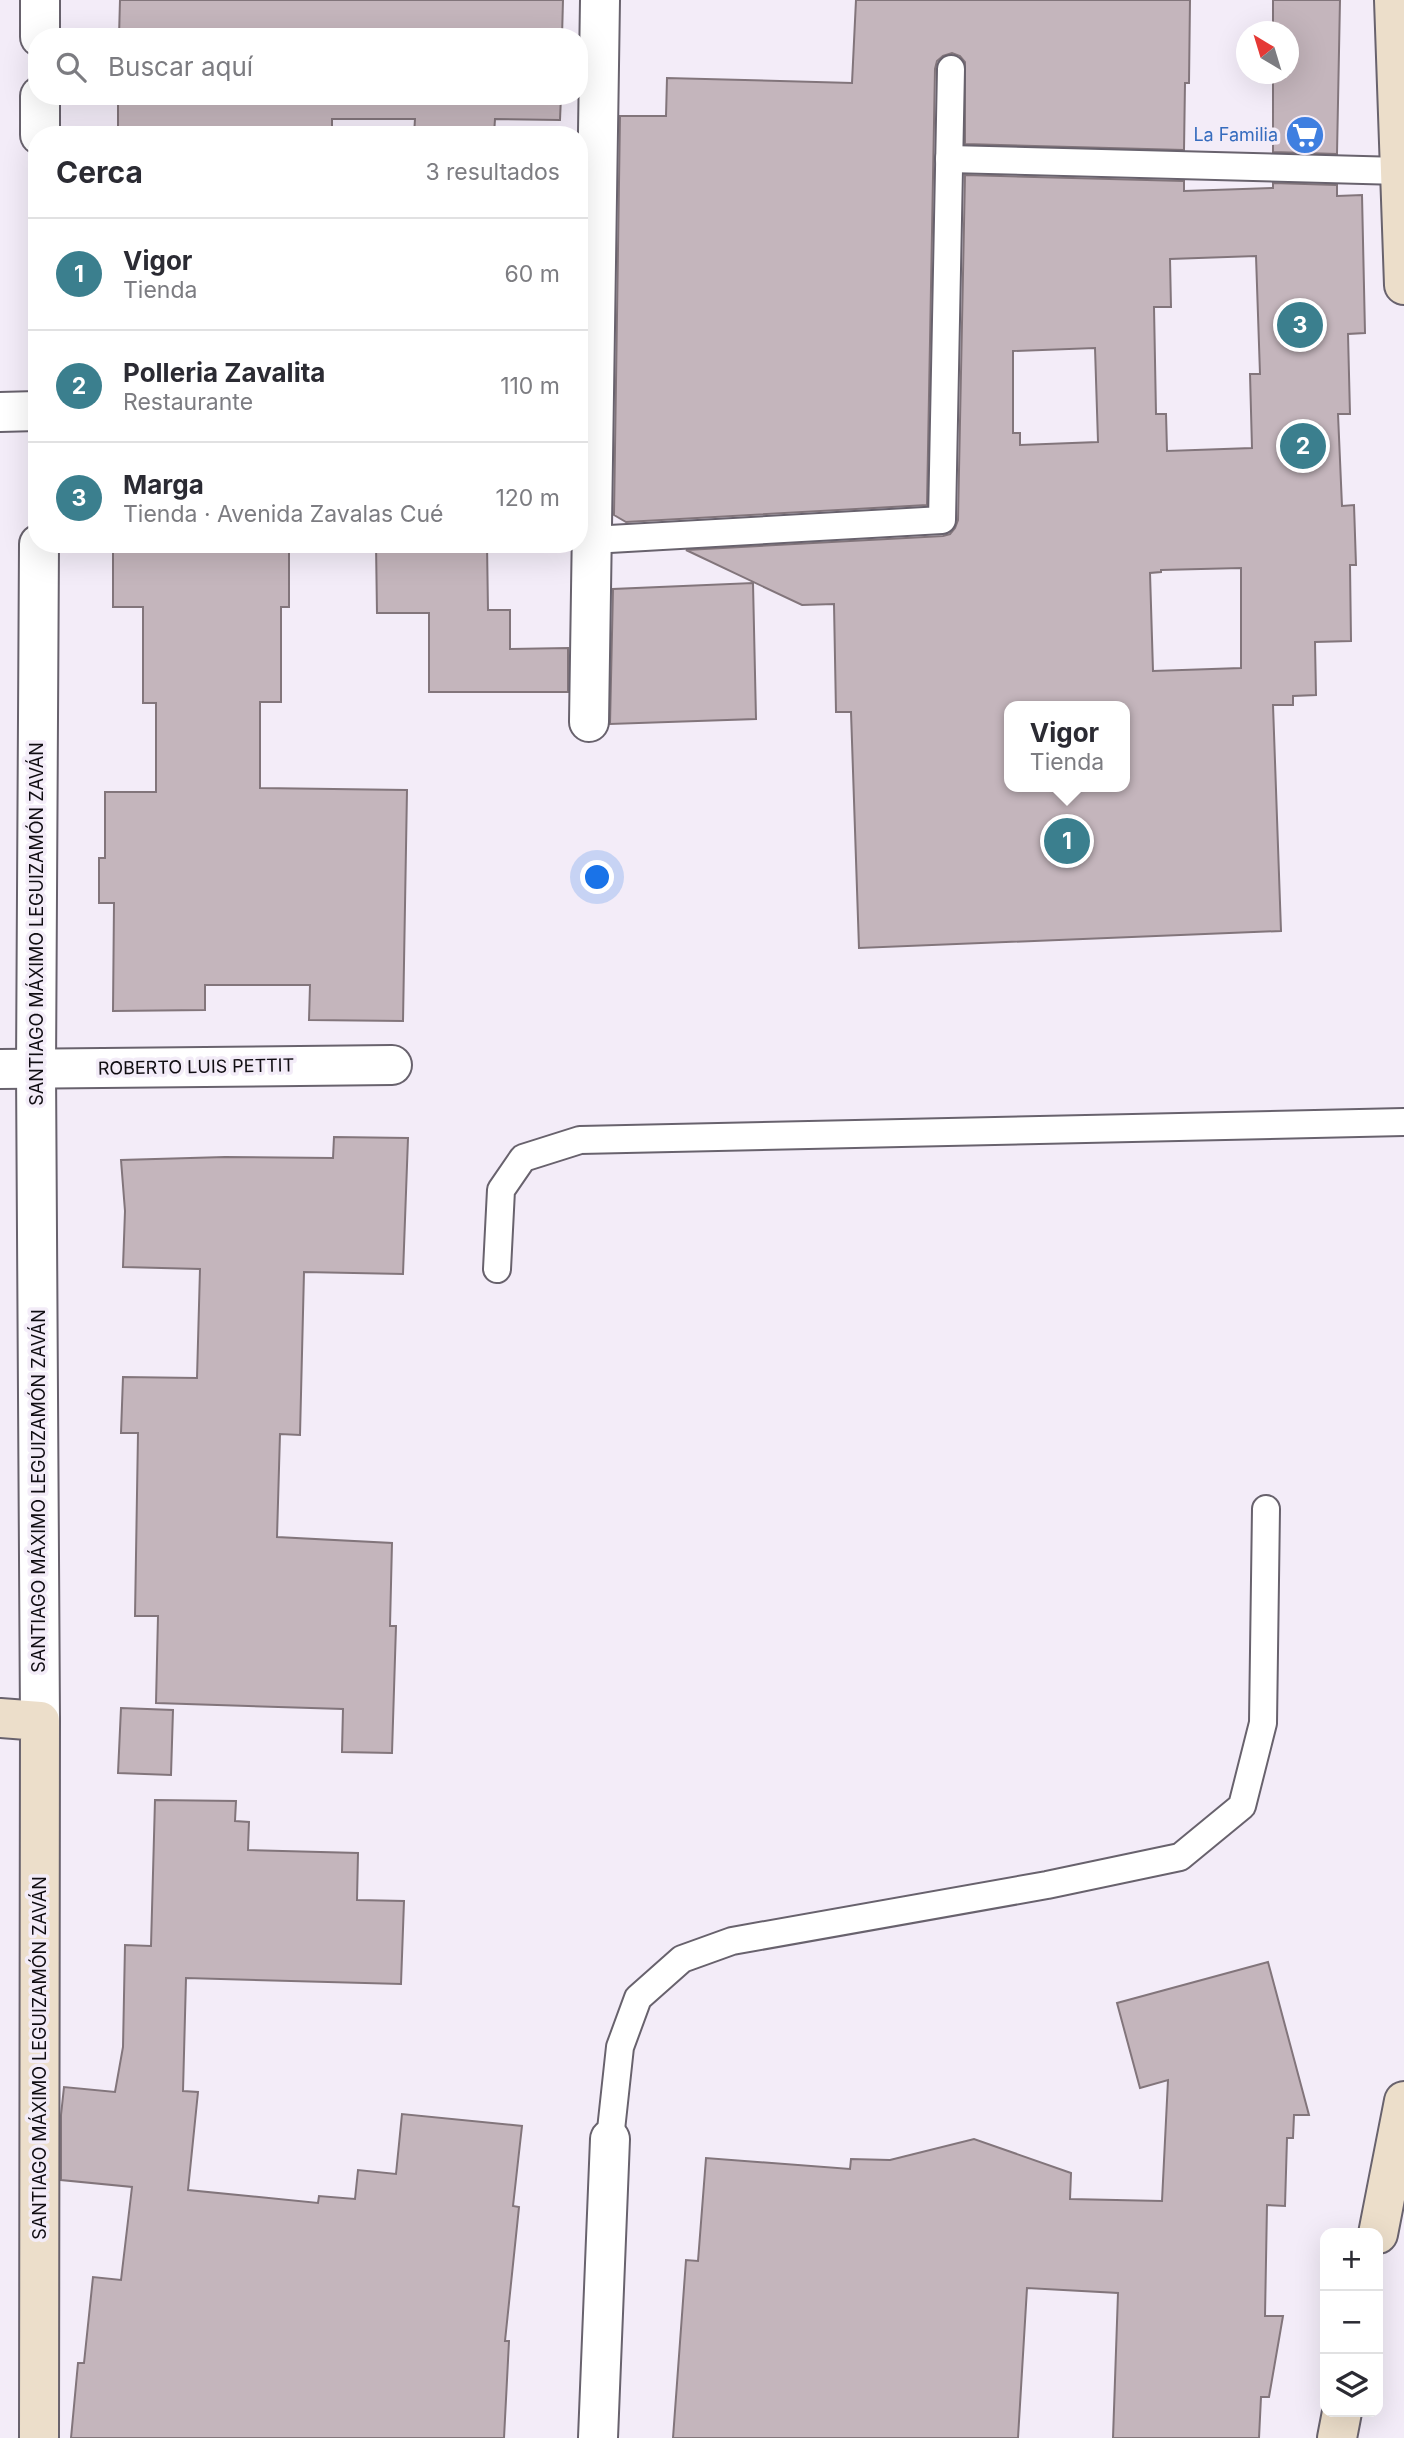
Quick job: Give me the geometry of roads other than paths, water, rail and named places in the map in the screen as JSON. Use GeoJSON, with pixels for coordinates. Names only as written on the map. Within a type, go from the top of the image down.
{"type":"FeatureCollection","features":[{"type":"Feature","properties":{"kind":"street"},"geometry":{"type":"LineString","coordinates":[[40,0],[40,28]]}},
{"type":"Feature","properties":{"kind":"street"},"geometry":{"type":"LineString","coordinates":[[589,722],[600,0]]}},
{"type":"Feature","properties":{"kind":"street"},"geometry":{"type":"LineString","coordinates":[[1394,0],[1404,285]]}},
{"type":"Feature","properties":{"kind":"street"},"geometry":{"type":"LineString","coordinates":[[40,105],[40,126]]}},
{"type":"Feature","properties":{"kind":"street"},"geometry":{"type":"LineString","coordinates":[[0,412],[28,411]]}},
{"type":"Feature","properties":{"kind":"street","name":"SANTIAGO MÁXIMO LEGUIZAMÓN ZAVÁN"},"geometry":{"type":"LineString","coordinates":[[38,553],[18,1069],[40,1721],[39,2438]]}},
{"type":"Feature","properties":{"kind":"street","name":"ROBERTO LUIS PETTIT"},"geometry":{"type":"LineString","coordinates":[[18,1069],[392,1065]]}},
{"type":"Feature","properties":{"kind":"street"},"geometry":{"type":"LineString","coordinates":[[0,1718],[40,1721]]}},
{"type":"Feature","properties":{"kind":"street"},"geometry":{"type":"LineString","coordinates":[[1379,2228],[1404,2101]]}},
{"type":"Feature","properties":{"kind":"street"},"geometry":{"type":"LineString","coordinates":[[598,2438],[610,2139]]}},
{"type":"Feature","properties":{"kind":"street"},"geometry":{"type":"LineString","coordinates":[[1337,2438],[1341,2417]]}},
{"type":"Feature","properties":{"kind":"lane"},"geometry":{"type":"LineString","coordinates":[[592,540],[942,520],[951,69]]}},
{"type":"Feature","properties":{"kind":"lane"},"geometry":{"type":"LineString","coordinates":[[949,159],[1400,172]]}},
{"type":"Feature","properties":{"kind":"lane"},"geometry":{"type":"LineString","coordinates":[[497,1269],[501,1190],[523,1158],[580,1140],[1404,1122]]}},
{"type":"Feature","properties":{"kind":"lane"},"geometry":{"type":"LineString","coordinates":[[610,2139],[620,2048],[638,1998],[682,1959],[732,1941],[1021,1890],[1180,1857],[1242,1806],[1264,1723],[1266,1509]]}},
{"type":"Feature","properties":{"kind":"place","name":"La Familia"},"geometry":{"type":"Point","coordinates":[1305,135]}},
{"type":"Feature","properties":{"kind":"place","name":"Marga"},"geometry":{"type":"Point","coordinates":[1300,325]}},
{"type":"Feature","properties":{"kind":"place","name":"Polleria Zavalita"},"geometry":{"type":"Point","coordinates":[1303,446]}},
{"type":"Feature","properties":{"kind":"place","name":"Vigor"},"geometry":{"type":"Point","coordinates":[1067,841]}}]}
